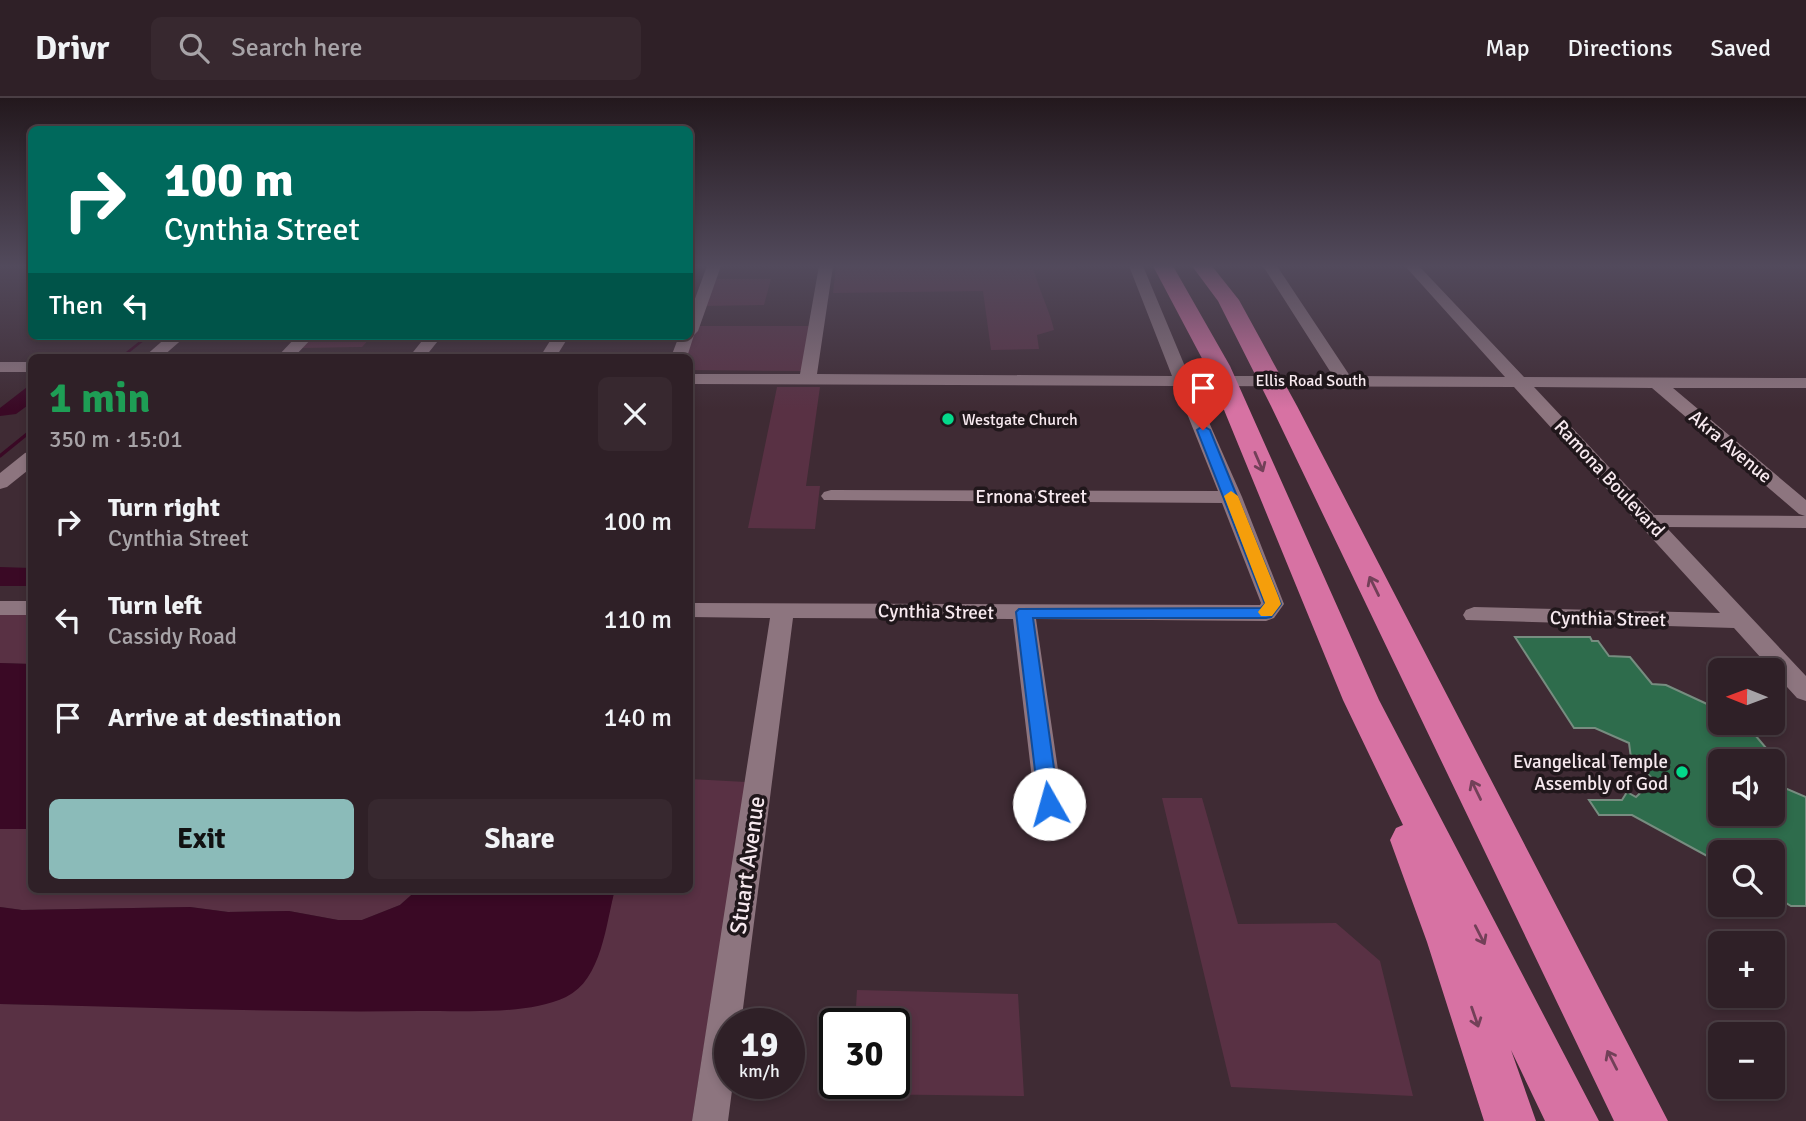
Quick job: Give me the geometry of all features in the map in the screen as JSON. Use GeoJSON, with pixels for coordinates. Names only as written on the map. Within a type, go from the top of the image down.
{"type":"FeatureCollection","features":[{"type":"Feature","properties":{"kind":"highway"},"geometry":{"type":"LineString","coordinates":[[1189,314],[1233,399],[1361,700],[1450,942],[1510,1121]]}},
{"type":"Feature","properties":{"kind":"highway"},"geometry":{"type":"LineString","coordinates":[[1235,314],[1642,1121]]}},
{"type":"Feature","properties":{"kind":"highway"},"geometry":{"type":"LineString","coordinates":[[1361,700],[1573,1121]]}},
{"type":"Feature","properties":{"kind":"street"},"geometry":{"type":"LineString","coordinates":[[808,379],[818,314]]}},
{"type":"Feature","properties":{"kind":"street"},"geometry":{"type":"LineString","coordinates":[[1157,314],[1232,497]]}},
{"type":"Feature","properties":{"kind":"street"},"geometry":{"type":"LineString","coordinates":[[1301,314],[1344,380]]}},
{"type":"Feature","properties":{"kind":"street","name":"Ramona Boulevard"},"geometry":{"type":"LineString","coordinates":[[1457,314],[1806,692]]}},
{"type":"Feature","properties":{"kind":"street"},"geometry":{"type":"LineString","coordinates":[[156,354],[173,340]]}},
{"type":"Feature","properties":{"kind":"street"},"geometry":{"type":"LineString","coordinates":[[288,354],[302,340]]}},
{"type":"Feature","properties":{"kind":"street"},"geometry":{"type":"LineString","coordinates":[[419,354],[431,340]]}},
{"type":"Feature","properties":{"kind":"street"},"geometry":{"type":"LineString","coordinates":[[0,367],[28,368]]}},
{"type":"Feature","properties":{"kind":"street","name":"Ellis Road South"},"geometry":{"type":"LineString","coordinates":[[693,379],[1806,383]]}},
{"type":"Feature","properties":{"kind":"street","name":"Akra Avenue"},"geometry":{"type":"LineString","coordinates":[[1655,382],[1806,510]]}},
{"type":"Feature","properties":{"kind":"street"},"geometry":{"type":"LineString","coordinates":[[0,483],[28,460]]}},
{"type":"Feature","properties":{"kind":"street","name":"Ernona Street"},"geometry":{"type":"LineString","coordinates":[[831,496],[1232,497]]}},
{"type":"Feature","properties":{"kind":"street","name":"Cynthia Street"},"geometry":{"type":"LineString","coordinates":[[693,610],[1266,613],[1273,604],[1232,497]]}},
{"type":"Feature","properties":{"kind":"street"},"geometry":{"type":"LineString","coordinates":[[1650,521],[1806,522]]}},
{"type":"Feature","properties":{"kind":"street"},"geometry":{"type":"LineString","coordinates":[[0,608],[28,608]]}},
{"type":"Feature","properties":{"kind":"street","name":"Stuart Avenue"},"geometry":{"type":"LineString","coordinates":[[710,1121],[783,610]]}},
{"type":"Feature","properties":{"kind":"street"},"geometry":{"type":"LineString","coordinates":[[1024,612],[1049,804]]}},
{"type":"Feature","properties":{"kind":"street","name":"Cynthia Street"},"geometry":{"type":"LineString","coordinates":[[1474,615],[1742,621]]}},
{"type":"Feature","properties":{"kind":"shaded area"},"geometry":{"type":"Polygon","coordinates":[[[986,314],[1049,314],[1054,330],[1037,335],[1039,349],[991,350],[986,314]]]}},
{"type":"Feature","properties":{"kind":"shaded area"},"geometry":{"type":"Polygon","coordinates":[[[694,326],[812,326],[805,371],[693,370],[693,354],[684,354],[689,340],[693,340],[694,326]]]}},
{"type":"Feature","properties":{"kind":"shaded area"},"geometry":{"type":"Polygon","coordinates":[[[307,340],[368,340],[362,347],[299,348],[307,340]]]}},
{"type":"Feature","properties":{"kind":"shaded area"},"geometry":{"type":"Polygon","coordinates":[[[28,386],[28,405],[16,414],[0,416],[0,408],[28,386]]]}},
{"type":"Feature","properties":{"kind":"shaded area"},"geometry":{"type":"Polygon","coordinates":[[[777,387],[820,387],[806,486],[820,486],[815,529],[748,528],[777,387]]]}},
{"type":"Feature","properties":{"kind":"shaded area"},"geometry":{"type":"Polygon","coordinates":[[[0,567],[28,568],[28,586],[0,586],[0,567]]]}},
{"type":"Feature","properties":{"kind":"shaded area"},"geometry":{"type":"Polygon","coordinates":[[[0,613],[28,613],[28,664],[0,663],[0,613]]]}},
{"type":"Feature","properties":{"kind":"shaded area"},"geometry":{"type":"Polygon","coordinates":[[[0,663],[28,664],[28,829],[0,829],[0,663]]]}},
{"type":"Feature","properties":{"kind":"shaded area"},"geometry":{"type":"Polygon","coordinates":[[[693,779],[746,782],[692,1121],[0,1121],[0,1004],[383,1011],[494,1010],[598,955],[614,893],[693,893],[693,779]]]}},
{"type":"Feature","properties":{"kind":"shaded area"},"geometry":{"type":"Polygon","coordinates":[[[1162,798],[1202,798],[1238,924],[1336,923],[1380,961],[1413,1096],[1231,1087],[1162,798]]]}},
{"type":"Feature","properties":{"kind":"shaded area"},"geometry":{"type":"Polygon","coordinates":[[[0,829],[28,829],[28,893],[414,893],[400,905],[362,920],[338,920],[289,911],[228,912],[190,907],[22,910],[0,907],[0,829]]]}},
{"type":"Feature","properties":{"kind":"shaded area"},"geometry":{"type":"Polygon","coordinates":[[[414,893],[614,893],[601,949],[588,978],[566,997],[532,1007],[474,1011],[314,1011],[0,1004],[0,907],[22,910],[190,907],[228,912],[289,911],[338,920],[362,920],[400,905],[414,893]]]}},
{"type":"Feature","properties":{"kind":"shaded area"},"geometry":{"type":"Polygon","coordinates":[[[857,990],[1018,994],[1024,1096],[910,1095],[910,1008],[856,1008],[857,990]]]}},
{"type":"Feature","properties":{"kind":"building","name":"Evangelical Temple Assembly of God"},"geometry":{"type":"Polygon","coordinates":[[[1515,637],[1590,637],[1592,641],[1598,641],[1609,656],[1630,657],[1652,684],[1666,685],[1708,704],[1708,735],[1755,735],[1767,749],[1708,749],[1708,826],[1785,826],[1785,788],[1806,797],[1806,906],[1791,906],[1785,902],[1785,840],[1708,840],[1708,856],[1632,815],[1599,815],[1589,800],[1622,800],[1627,792],[1636,797],[1654,780],[1631,758],[1629,743],[1595,728],[1574,728],[1515,637]]]}},
{"type":"Feature","properties":{"kind":"waterway"},"geometry":{"type":"LineString","coordinates":[[126,354],[143,340]]}},
{"type":"Feature","properties":{"kind":"waterway"},"geometry":{"type":"LineString","coordinates":[[0,456],[28,433]]}},
{"type":"Feature","properties":{"kind":"slow traffic"},"geometry":{"type":"LineString","coordinates":[[1231,496],[1273,604],[1266,612]]}},
{"type":"Feature","properties":{"kind":"place","name":"Westgate Church"},"geometry":{"type":"Point","coordinates":[948,419]}},
{"type":"Feature","properties":{"kind":"place","name":"Evangelical Temple Assembly of God"},"geometry":{"type":"Point","coordinates":[1682,772]}},
{"type":"Feature","properties":{"kind":"route"},"geometry":{"type":"LineString","coordinates":[[1049,804],[1024,612],[1266,613],[1273,604],[1203,430]]}}]}
